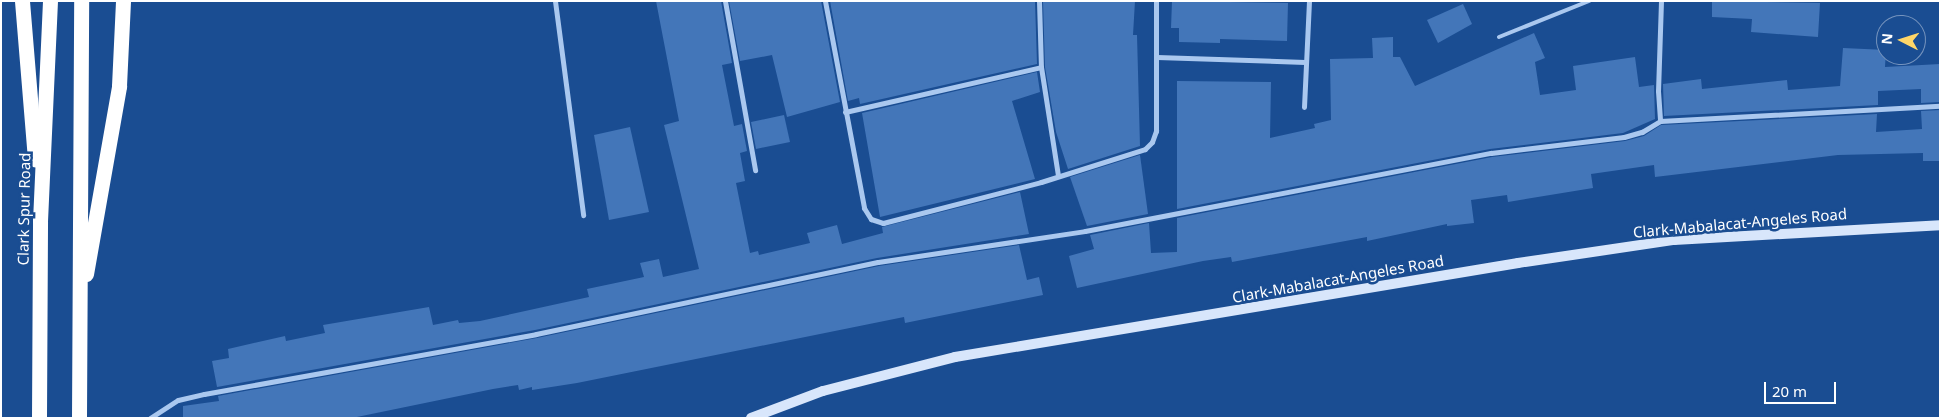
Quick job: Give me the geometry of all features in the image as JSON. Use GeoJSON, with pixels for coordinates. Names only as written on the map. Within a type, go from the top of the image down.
{"type":"FeatureCollection","features":[{"type":"Feature","properties":{"kind":"highway"},"geometry":{"type":"LineString","coordinates":[[22,1],[40,220]]}},
{"type":"Feature","properties":{"kind":"highway","name":"Clark Spur Road"},"geometry":{"type":"LineString","coordinates":[[39,418],[40,220],[50,1]]}},
{"type":"Feature","properties":{"kind":"highway"},"geometry":{"type":"LineString","coordinates":[[79,418],[81,1]]}},
{"type":"Feature","properties":{"kind":"highway"},"geometry":{"type":"LineString","coordinates":[[79,317],[119,86],[123,1]]}},
{"type":"Feature","properties":{"kind":"main road","name":"Clark-Mabalacat-Angeles Road"},"geometry":{"type":"LineString","coordinates":[[751,418],[823,391],[955,357],[1518,263],[1674,240],[1940,224]]}},
{"type":"Feature","properties":{"kind":"street"},"geometry":{"type":"LineString","coordinates":[[555,1],[583,215]]}},
{"type":"Feature","properties":{"kind":"street"},"geometry":{"type":"LineString","coordinates":[[725,1],[756,170]]}},
{"type":"Feature","properties":{"kind":"street"},"geometry":{"type":"LineString","coordinates":[[826,1],[864,208],[872,219],[883,223],[1058,176],[1145,149],[1152,142],[1156,131],[1156,1]]}},
{"type":"Feature","properties":{"kind":"street"},"geometry":{"type":"LineString","coordinates":[[1039,1],[1041,68],[1058,176]]}},
{"type":"Feature","properties":{"kind":"street"},"geometry":{"type":"LineString","coordinates":[[1304,107],[1309,1]]}},
{"type":"Feature","properties":{"kind":"street"},"geometry":{"type":"LineString","coordinates":[[1660,121],[1658,90],[1661,1]]}},
{"type":"Feature","properties":{"kind":"street"},"geometry":{"type":"LineString","coordinates":[[1157,57],[1305,62]]}},
{"type":"Feature","properties":{"kind":"street"},"geometry":{"type":"LineString","coordinates":[[845,112],[1041,68]]}},
{"type":"Feature","properties":{"kind":"street"},"geometry":{"type":"LineString","coordinates":[[150,418],[178,400],[204,394],[536,334],[878,262],[1084,231],[1491,153],[1624,137],[1642,132],[1660,121],[1940,106]]}},
{"type":"Feature","properties":{"kind":"lane"},"geometry":{"type":"LineString","coordinates":[[1499,37],[1589,1]]}},
{"type":"Feature","properties":{"kind":"building"},"geometry":{"type":"Polygon","coordinates":[[[656,1],[721,1],[732,63],[722,65],[734,126],[742,124],[747,151],[740,153],[745,181],[736,183],[750,253],[758,251],[759,255],[810,243],[807,233],[837,225],[842,244],[883,233],[882,227],[1020,192],[1029,234],[877,258],[535,330],[217,387],[212,361],[229,358],[228,349],[285,336],[286,341],[325,333],[323,325],[429,307],[433,325],[458,320],[459,323],[480,321],[589,297],[587,289],[644,277],[640,263],[659,259],[663,277],[699,269],[664,125],[679,121],[656,1]]]}},
{"type":"Feature","properties":{"kind":"building"},"geometry":{"type":"Polygon","coordinates":[[[729,1],[821,1],[840,102],[787,117],[772,55],[740,61],[729,1]]]}},
{"type":"Feature","properties":{"kind":"building"},"geometry":{"type":"Polygon","coordinates":[[[830,1],[1035,1],[1037,64],[860,104],[859,98],[848,101],[830,1]]]}},
{"type":"Feature","properties":{"kind":"building"},"geometry":{"type":"Polygon","coordinates":[[[1043,1],[1135,1],[1133,35],[1137,35],[1140,146],[1068,169],[1056,132],[1045,67],[1043,1]]]}},
{"type":"Feature","properties":{"kind":"building"},"geometry":{"type":"Polygon","coordinates":[[[1172,1],[1288,3],[1287,41],[1220,39],[1220,43],[1179,42],[1179,28],[1171,28],[1172,1]]]}},
{"type":"Feature","properties":{"kind":"building"},"geometry":{"type":"Polygon","coordinates":[[[1712,1],[1820,3],[1818,37],[1751,32],[1752,19],[1712,17],[1712,1]]]}},
{"type":"Feature","properties":{"kind":"building"},"geometry":{"type":"Polygon","coordinates":[[[1463,4],[1472,24],[1438,43],[1427,20],[1463,4]]]}},
{"type":"Feature","properties":{"kind":"building"},"geometry":{"type":"Polygon","coordinates":[[[1534,33],[1545,58],[1535,62],[1540,95],[1576,90],[1573,66],[1635,57],[1639,87],[1654,85],[1655,119],[1623,133],[1490,149],[1177,209],[1177,81],[1271,82],[1270,138],[1315,128],[1314,124],[1331,120],[1330,59],[1373,58],[1372,38],[1393,37],[1393,57],[1400,57],[1415,86],[1534,33]]]}},
{"type":"Feature","properties":{"kind":"building"},"geometry":{"type":"Polygon","coordinates":[[[1843,48],[1876,50],[1876,65],[1885,65],[1885,67],[1940,64],[1940,102],[1921,103],[1921,89],[1878,91],[1878,105],[1664,116],[1663,84],[1701,79],[1702,89],[1787,80],[1788,90],[1840,86],[1843,48]]]}},
{"type":"Feature","properties":{"kind":"building"},"geometry":{"type":"Polygon","coordinates":[[[1037,72],[1040,92],[1012,101],[1035,179],[880,217],[862,113],[1037,72]]]}},
{"type":"Feature","properties":{"kind":"building"},"geometry":{"type":"Polygon","coordinates":[[[1940,110],[1940,161],[1923,161],[1923,153],[1838,155],[1655,177],[1654,165],[1591,174],[1593,188],[1508,202],[1507,195],[1471,200],[1474,223],[1447,226],[1447,224],[1367,241],[1367,237],[1232,262],[1231,257],[1203,261],[1077,288],[1069,256],[1094,249],[1090,235],[1149,223],[1151,253],[1177,252],[1177,218],[1492,157],[1625,141],[1644,136],[1661,125],[1877,114],[1876,132],[1922,129],[1921,111],[1940,110]]]}},
{"type":"Feature","properties":{"kind":"building"},"geometry":{"type":"Polygon","coordinates":[[[784,115],[790,142],[756,149],[751,122],[784,115]]]}},
{"type":"Feature","properties":{"kind":"building"},"geometry":{"type":"Polygon","coordinates":[[[630,127],[649,212],[609,220],[594,135],[630,127]]]}},
{"type":"Feature","properties":{"kind":"building"},"geometry":{"type":"Polygon","coordinates":[[[1140,155],[1148,214],[1087,226],[1070,177],[1140,155]]]}},
{"type":"Feature","properties":{"kind":"building"},"geometry":{"type":"Polygon","coordinates":[[[1019,245],[1027,280],[1039,277],[1043,295],[905,323],[904,317],[577,383],[532,390],[532,387],[519,390],[518,385],[352,418],[183,418],[183,406],[219,401],[218,396],[537,338],[879,266],[1019,245]]]}}]}
